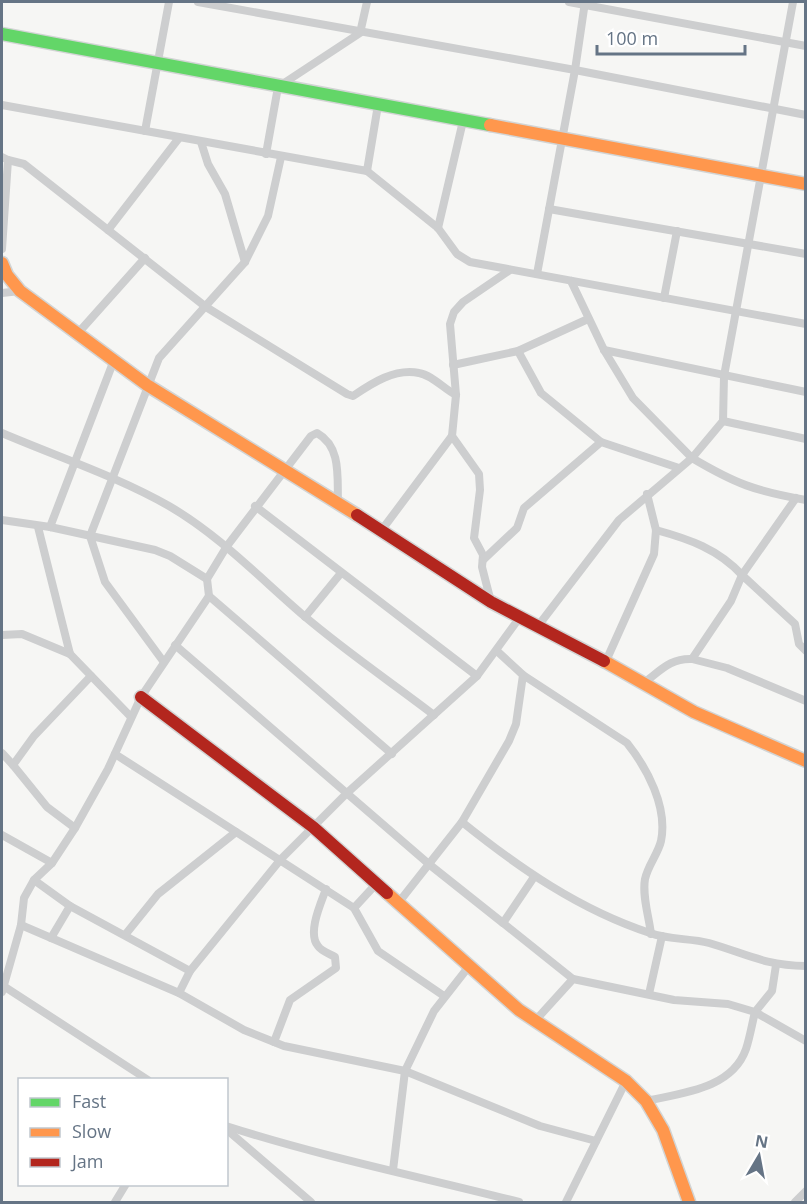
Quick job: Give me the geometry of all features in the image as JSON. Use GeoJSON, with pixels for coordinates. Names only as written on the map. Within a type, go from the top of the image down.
{"type":"FeatureCollection","features":[{"type":"Feature","properties":{"kind":"street"},"geometry":{"type":"LineString","coordinates":[[146,131],[169,2]]}},
{"type":"Feature","properties":{"kind":"street"},"geometry":{"type":"LineString","coordinates":[[198,2],[575,70],[806,116]]}},
{"type":"Feature","properties":{"kind":"street"},"geometry":{"type":"LineString","coordinates":[[266,154],[278,87],[360,33],[367,2]]}},
{"type":"Feature","properties":{"kind":"street"},"geometry":{"type":"LineString","coordinates":[[569,2],[806,46]]}},
{"type":"Feature","properties":{"kind":"street"},"geometry":{"type":"LineString","coordinates":[[538,626],[619,520],[692,458],[723,421],[724,376],[793,2]]}},
{"type":"Feature","properties":{"kind":"street"},"geometry":{"type":"LineString","coordinates":[[537,274],[575,70],[584,3]]}},
{"type":"Feature","properties":{"kind":"street"},"geometry":{"type":"LineString","coordinates":[[2,34],[158,65],[561,137],[806,184]]}},
{"type":"Feature","properties":{"kind":"street"},"geometry":{"type":"LineString","coordinates":[[2,105],[367,171],[438,228],[457,254],[470,261],[806,324]]}},
{"type":"Feature","properties":{"kind":"street"},"geometry":{"type":"LineString","coordinates":[[367,171],[378,105]]}},
{"type":"Feature","properties":{"kind":"street"},"geometry":{"type":"LineString","coordinates":[[438,228],[463,121]]}},
{"type":"Feature","properties":{"kind":"street"},"geometry":{"type":"LineString","coordinates":[[108,230],[179,138]]}},
{"type":"Feature","properties":{"kind":"street"},"geometry":{"type":"LineString","coordinates":[[201,142],[208,164],[225,194],[245,262]]}},
{"type":"Feature","properties":{"kind":"street"},"geometry":{"type":"LineString","coordinates":[[164,661],[105,582],[90,536],[159,358],[245,262],[268,216],[280,157]]}},
{"type":"Feature","properties":{"kind":"street"},"geometry":{"type":"LineString","coordinates":[[2,249],[5,158],[24,164],[206,307],[347,394],[353,396],[377,379],[405,373],[420,373],[456,396]]}},
{"type":"Feature","properties":{"kind":"street"},"geometry":{"type":"LineString","coordinates":[[549,209],[806,254]]}},
{"type":"Feature","properties":{"kind":"street"},"geometry":{"type":"LineString","coordinates":[[664,298],[677,231]]}},
{"type":"Feature","properties":{"kind":"street"},"geometry":{"type":"LineString","coordinates":[[79,332],[145,258]]}},
{"type":"Feature","properties":{"kind":"street"},"geometry":{"type":"LineString","coordinates":[[2,263],[7,275],[20,291],[79,332],[147,385],[285,469],[491,602],[645,682],[704,717],[806,761]]}},
{"type":"Feature","properties":{"kind":"street"},"geometry":{"type":"LineString","coordinates":[[381,531],[452,436],[456,396],[450,324],[454,312],[463,302],[510,270]]}},
{"type":"Feature","properties":{"kind":"street"},"geometry":{"type":"LineString","coordinates":[[571,281],[604,350],[633,398],[692,458],[730,481],[750,489],[806,500]]}},
{"type":"Feature","properties":{"kind":"street"},"geometry":{"type":"LineString","coordinates":[[2,292],[20,291]]}},
{"type":"Feature","properties":{"kind":"street"},"geometry":{"type":"LineString","coordinates":[[453,365],[518,351],[588,319]]}},
{"type":"Feature","properties":{"kind":"street"},"geometry":{"type":"LineString","coordinates":[[604,350],[806,392]]}},
{"type":"Feature","properties":{"kind":"street"},"geometry":{"type":"LineString","coordinates":[[518,351],[541,393],[601,442],[679,468]]}},
{"type":"Feature","properties":{"kind":"street"},"geometry":{"type":"LineString","coordinates":[[50,527],[114,360]]}},
{"type":"Feature","properties":{"kind":"street"},"geometry":{"type":"LineString","coordinates":[[723,421],[806,439]]}},
{"type":"Feature","properties":{"kind":"street"},"geometry":{"type":"LineString","coordinates":[[2,433],[74,464],[112,476],[171,507],[227,546],[305,617],[434,715]]}},
{"type":"Feature","properties":{"kind":"street"},"geometry":{"type":"LineString","coordinates":[[145,1078],[3,988],[21,925],[24,898],[34,880],[52,862],[75,828],[115,754],[141,697],[209,596],[207,579],[227,546],[255,506],[311,436],[317,433],[325,437],[336,457],[338,503]]}},
{"type":"Feature","properties":{"kind":"street"},"geometry":{"type":"LineString","coordinates":[[452,436],[478,474],[480,490],[474,538],[483,560],[482,567],[491,602]]}},
{"type":"Feature","properties":{"kind":"street"},"geometry":{"type":"LineString","coordinates":[[483,560],[517,528],[524,508],[601,442]]}},
{"type":"Feature","properties":{"kind":"street"},"geometry":{"type":"LineString","coordinates":[[606,661],[654,554],[656,530],[647,494]]}},
{"type":"Feature","properties":{"kind":"street"},"geometry":{"type":"LineString","coordinates":[[692,659],[731,602],[742,575],[796,498]]}},
{"type":"Feature","properties":{"kind":"street"},"geometry":{"type":"LineString","coordinates":[[255,506],[477,676]]}},
{"type":"Feature","properties":{"kind":"street"},"geometry":{"type":"LineString","coordinates":[[2,520],[50,527],[155,550],[207,579]]}},
{"type":"Feature","properties":{"kind":"street"},"geometry":{"type":"LineString","coordinates":[[38,527],[70,654]]}},
{"type":"Feature","properties":{"kind":"street"},"geometry":{"type":"LineString","coordinates":[[656,530],[703,544],[732,564],[795,624],[799,644],[806,651]]}},
{"type":"Feature","properties":{"kind":"street"},"geometry":{"type":"LineString","coordinates":[[305,617],[340,573]]}},
{"type":"Feature","properties":{"kind":"street"},"geometry":{"type":"LineString","coordinates":[[209,596],[392,754]]}},
{"type":"Feature","properties":{"kind":"street"},"geometry":{"type":"LineString","coordinates":[[179,993],[190,971],[281,859],[346,793],[477,676],[520,617]]}},
{"type":"Feature","properties":{"kind":"street"},"geometry":{"type":"LineString","coordinates":[[2,635],[22,634],[70,654],[131,717]]}},
{"type":"Feature","properties":{"kind":"street"},"geometry":{"type":"LineString","coordinates":[[175,645],[430,865],[573,979],[674,1000],[728,1004],[755,1012],[806,1041]]}},
{"type":"Feature","properties":{"kind":"street"},"geometry":{"type":"LineString","coordinates":[[497,651],[523,675],[627,743],[640,758],[652,782],[662,823],[662,837],[645,881],[651,934]]}},
{"type":"Feature","properties":{"kind":"street"},"geometry":{"type":"LineString","coordinates":[[645,682],[678,658],[692,659],[728,668],[806,701]]}},
{"type":"Feature","properties":{"kind":"street"},"geometry":{"type":"LineString","coordinates":[[399,902],[462,822],[513,732],[523,675]]}},
{"type":"Feature","properties":{"kind":"street"},"geometry":{"type":"LineString","coordinates":[[13,765],[34,736],[91,676]]}},
{"type":"Feature","properties":{"kind":"street"},"geometry":{"type":"LineString","coordinates":[[141,697],[313,826],[534,1022],[626,1081],[646,1101],[672,1151],[689,1203]]}},
{"type":"Feature","properties":{"kind":"street"},"geometry":{"type":"LineString","coordinates":[[2,753],[47,807],[75,828]]}},
{"type":"Feature","properties":{"kind":"street"},"geometry":{"type":"LineString","coordinates":[[115,754],[354,908],[378,951],[444,996]]}},
{"type":"Feature","properties":{"kind":"street"},"geometry":{"type":"LineString","coordinates":[[462,822],[534,877],[590,907],[651,934],[705,942],[776,965],[806,966]]}},
{"type":"Feature","properties":{"kind":"street"},"geometry":{"type":"LineString","coordinates":[[125,935],[158,894],[236,832]]}},
{"type":"Feature","properties":{"kind":"street"},"geometry":{"type":"LineString","coordinates":[[2,835],[52,862]]}},
{"type":"Feature","properties":{"kind":"street"},"geometry":{"type":"LineString","coordinates":[[502,923],[534,877]]}},
{"type":"Feature","properties":{"kind":"street"},"geometry":{"type":"LineString","coordinates":[[34,880],[70,906],[190,971]]}},
{"type":"Feature","properties":{"kind":"street"},"geometry":{"type":"LineString","coordinates":[[354,908],[377,883]]}},
{"type":"Feature","properties":{"kind":"street"},"geometry":{"type":"LineString","coordinates":[[274,1042],[290,1000],[336,968],[335,957],[318,946],[316,942],[315,919],[326,890]]}},
{"type":"Feature","properties":{"kind":"street"},"geometry":{"type":"LineString","coordinates":[[51,938],[70,906]]}},
{"type":"Feature","properties":{"kind":"street"},"geometry":{"type":"LineString","coordinates":[[21,925],[179,993],[244,1030],[274,1042],[405,1071],[540,1126],[596,1141]]}},
{"type":"Feature","properties":{"kind":"street"},"geometry":{"type":"LineString","coordinates":[[649,994],[662,936]]}},
{"type":"Feature","properties":{"kind":"street"},"geometry":{"type":"LineString","coordinates":[[393,1170],[405,1071],[444,996],[470,965]]}},
{"type":"Feature","properties":{"kind":"street"},"geometry":{"type":"LineString","coordinates":[[646,1101],[704,1087],[722,1079],[742,1057],[755,1012],[772,991],[776,965]]}},
{"type":"Feature","properties":{"kind":"street"},"geometry":{"type":"LineString","coordinates":[[534,1022],[573,979]]}},
{"type":"Feature","properties":{"kind":"street"},"geometry":{"type":"LineString","coordinates":[[566,1203],[626,1081]]}},
{"type":"Feature","properties":{"kind":"street"},"geometry":{"type":"LineString","coordinates":[[228,1129],[324,1156],[393,1170],[519,1203]]}},
{"type":"Feature","properties":{"kind":"street"},"geometry":{"type":"LineString","coordinates":[[228,1130],[311,1203]]}},
{"type":"Feature","properties":{"kind":"street"},"geometry":{"type":"LineString","coordinates":[[115,1203],[125,1186]]}},
{"type":"Feature","properties":{"kind":"street"},"geometry":{"type":"LineString","coordinates":[[795,1203],[806,1191]]}},
{"type":"Feature","properties":{"kind":"traffic: fast"},"geometry":{"type":"LineString","coordinates":[[2,34],[490,125]]}},
{"type":"Feature","properties":{"kind":"traffic: slow"},"geometry":{"type":"LineString","coordinates":[[490,125],[806,184]]}},
{"type":"Feature","properties":{"kind":"traffic: slow"},"geometry":{"type":"LineString","coordinates":[[2,263],[7,275],[20,291],[147,385],[357,515]]}},
{"type":"Feature","properties":{"kind":"traffic: slow"},"geometry":{"type":"LineString","coordinates":[[604,661],[694,712],[806,761]]}},
{"type":"Feature","properties":{"kind":"traffic: slow"},"geometry":{"type":"LineString","coordinates":[[387,893],[519,1010],[626,1081],[646,1101],[663,1130],[689,1202]]}},
{"type":"Feature","properties":{"kind":"traffic: jam"},"geometry":{"type":"LineString","coordinates":[[357,515],[491,602],[604,661]]}},
{"type":"Feature","properties":{"kind":"traffic: jam"},"geometry":{"type":"LineString","coordinates":[[141,697],[313,827],[387,893]]}}]}
